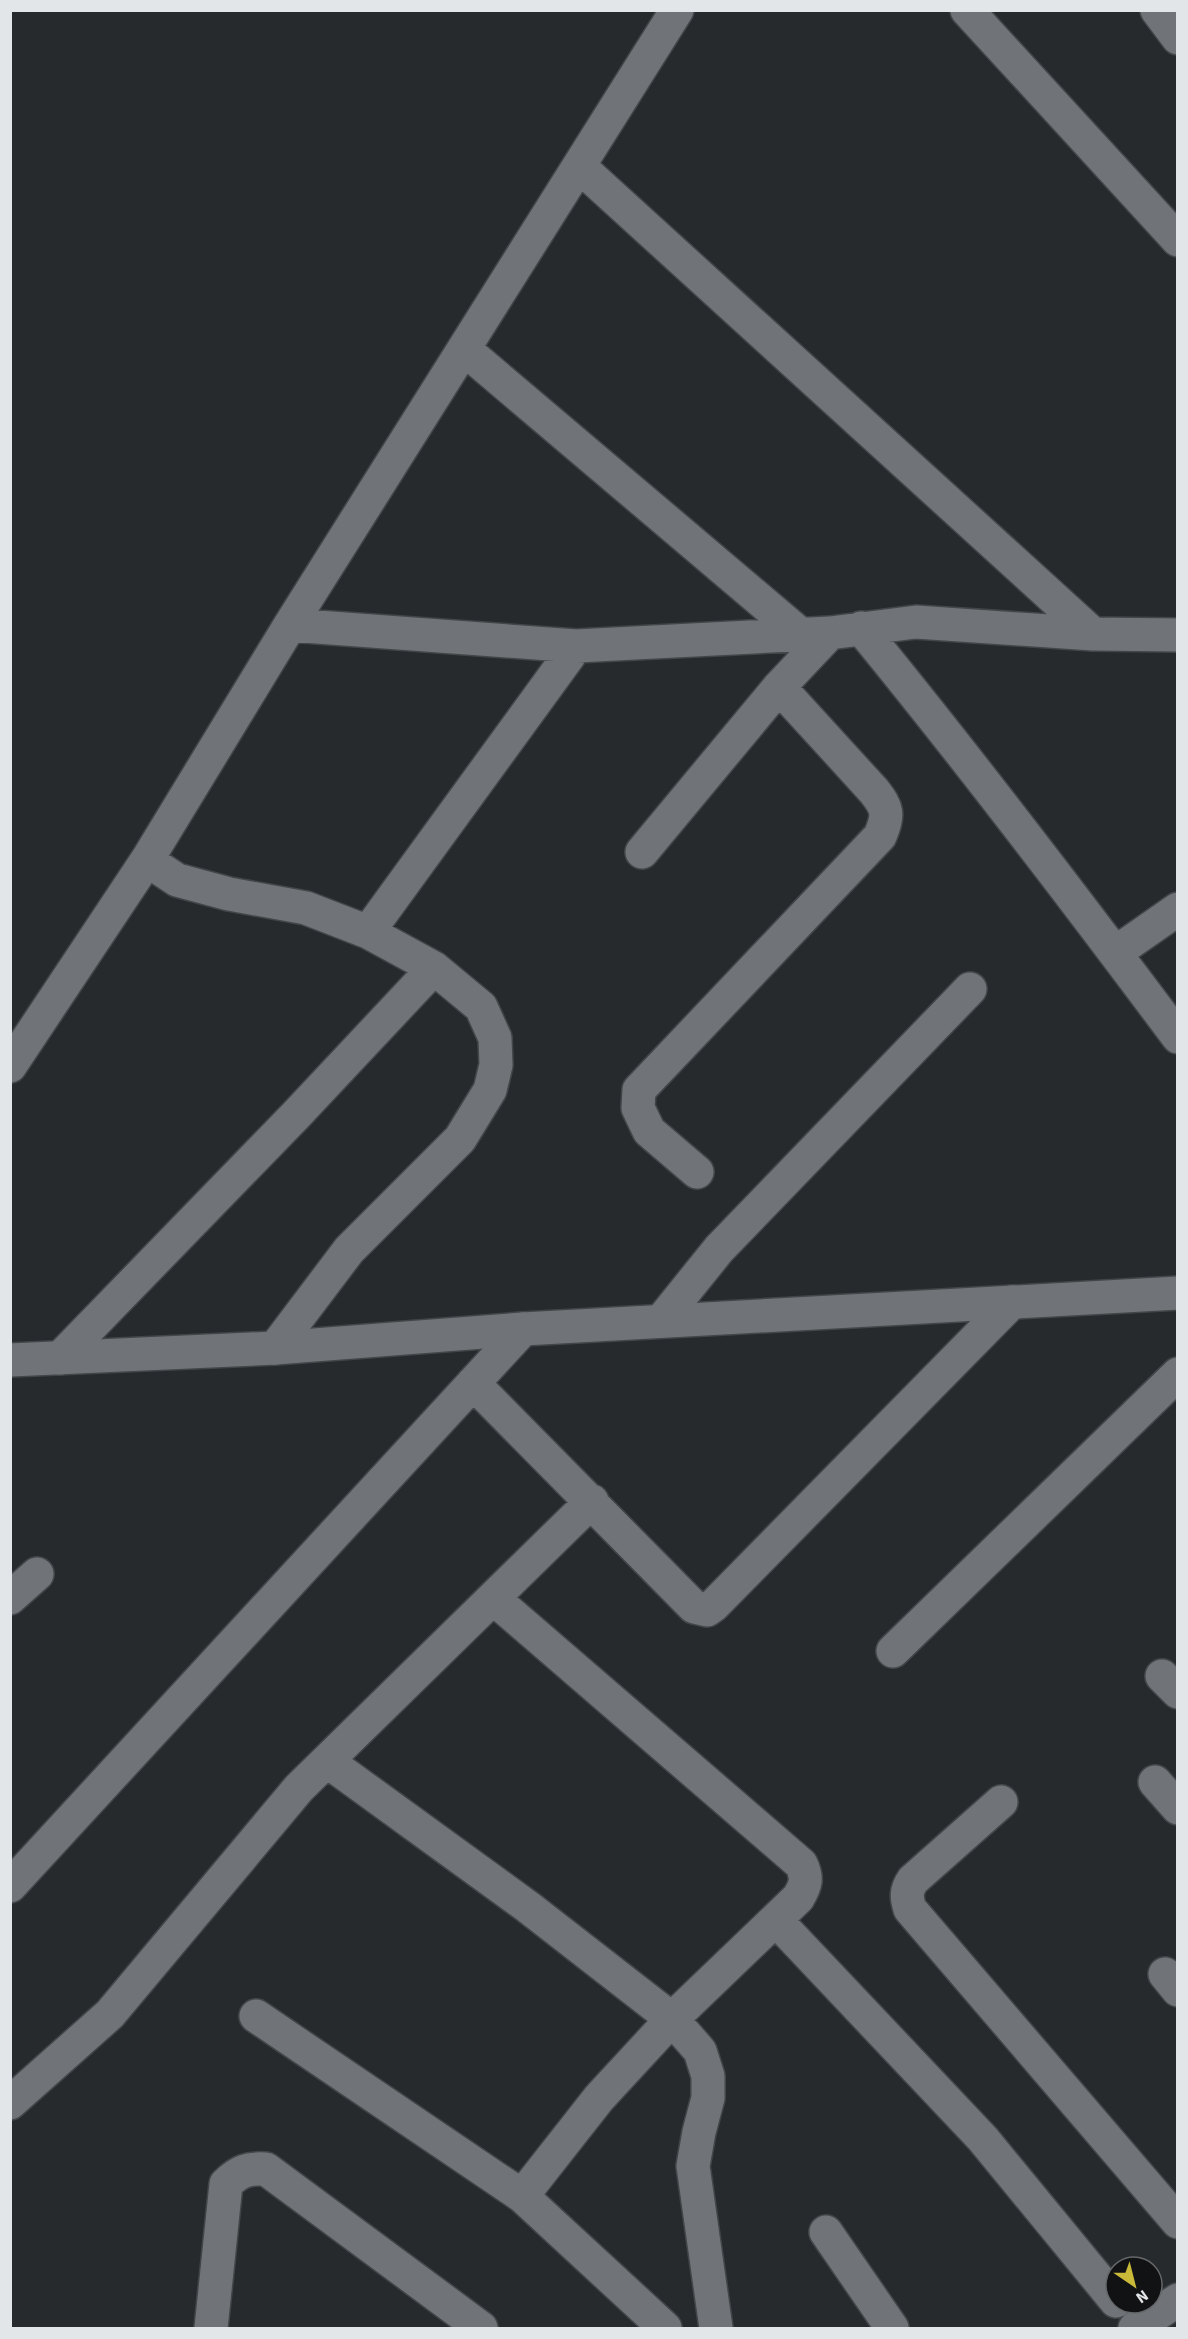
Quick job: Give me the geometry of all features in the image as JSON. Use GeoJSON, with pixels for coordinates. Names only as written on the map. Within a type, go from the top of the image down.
{"type":"FeatureCollection","features":[{"type":"Feature","properties":{"kind":"street"},"geometry":{"type":"LineString","coordinates":[[10,1066],[147,860],[290,625],[677,10]]}},
{"type":"Feature","properties":{"kind":"street"},"geometry":{"type":"LineString","coordinates":[[967,10],[1178,240]]}},
{"type":"Feature","properties":{"kind":"street"},"geometry":{"type":"LineString","coordinates":[[1157,10],[1178,38]]}},
{"type":"Feature","properties":{"kind":"street"},"geometry":{"type":"LineString","coordinates":[[579,166],[1093,634]]}},
{"type":"Feature","properties":{"kind":"street"},"geometry":{"type":"LineString","coordinates":[[464,349],[925,708],[1178,1037]]}},
{"type":"Feature","properties":{"kind":"street"},"geometry":{"type":"LineString","coordinates":[[290,625],[576,646],[830,632],[916,622],[1093,634],[1178,635]]}},
{"type":"Feature","properties":{"kind":"street"},"geometry":{"type":"LineString","coordinates":[[642,852],[779,687],[830,632]]}},
{"type":"Feature","properties":{"kind":"street"},"geometry":{"type":"LineString","coordinates":[[368,932],[576,646]]}},
{"type":"Feature","properties":{"kind":"street"},"geometry":{"type":"LineString","coordinates":[[697,1172],[649,1131],[638,1108],[639,1090],[880,836],[886,821],[886,806],[779,687]]}},
{"type":"Feature","properties":{"kind":"street"},"geometry":{"type":"LineString","coordinates":[[147,860],[177,880],[229,894],[306,908],[368,932],[434,968],[481,1007],[495,1038],[496,1065],[490,1090],[460,1139],[349,1250],[275,1348]]}},
{"type":"Feature","properties":{"kind":"street"},"geometry":{"type":"LineString","coordinates":[[1115,953],[1178,909]]}},
{"type":"Feature","properties":{"kind":"street"},"geometry":{"type":"LineString","coordinates":[[60,1358],[296,1115],[434,968]]}},
{"type":"Feature","properties":{"kind":"street"},"geometry":{"type":"LineString","coordinates":[[661,1321],[719,1249],[970,989]]}},
{"type":"Feature","properties":{"kind":"street"},"geometry":{"type":"LineString","coordinates":[[10,1360],[275,1348],[523,1329],[1178,1293]]}},
{"type":"Feature","properties":{"kind":"street"},"geometry":{"type":"LineString","coordinates":[[473,1383],[592,1501],[694,1607],[706,1610],[714,1605],[1012,1302]]}},
{"type":"Feature","properties":{"kind":"street"},"geometry":{"type":"LineString","coordinates":[[10,1886],[523,1329]]}},
{"type":"Feature","properties":{"kind":"street"},"geometry":{"type":"LineString","coordinates":[[893,1651],[1178,1374]]}},
{"type":"Feature","properties":{"kind":"street"},"geometry":{"type":"LineString","coordinates":[[10,2103],[110,2014],[299,1788],[592,1501]]}},
{"type":"Feature","properties":{"kind":"street"},"geometry":{"type":"LineString","coordinates":[[10,1598],[37,1574]]}},
{"type":"Feature","properties":{"kind":"street"},"geometry":{"type":"LineString","coordinates":[[493,1598],[801,1864],[806,1875],[805,1887],[798,1898],[672,2019],[599,2098],[522,2196]]}},
{"type":"Feature","properties":{"kind":"street"},"geometry":{"type":"LineString","coordinates":[[327,1761],[528,1907],[672,2019],[700,2051],[708,2076],[708,2098],[693,2166],[716,2328]]}},
{"type":"Feature","properties":{"kind":"street"},"geometry":{"type":"LineString","coordinates":[[1155,1782],[1178,1808]]}},
{"type":"Feature","properties":{"kind":"street"},"geometry":{"type":"LineString","coordinates":[[1001,1802],[913,1880],[907,1889],[906,1899],[910,1909],[1178,2222]]}},
{"type":"Feature","properties":{"kind":"street"},"geometry":{"type":"LineString","coordinates":[[776,1920],[983,2139],[1104,2288]]}},
{"type":"Feature","properties":{"kind":"street"},"geometry":{"type":"LineString","coordinates":[[256,2016],[522,2196],[665,2328]]}},
{"type":"Feature","properties":{"kind":"street"},"geometry":{"type":"LineString","coordinates":[[211,2328],[226,2184],[237,2172],[251,2168],[266,2169],[481,2328]]}},
{"type":"Feature","properties":{"kind":"street"},"geometry":{"type":"LineString","coordinates":[[826,2232],[892,2328]]}}]}
